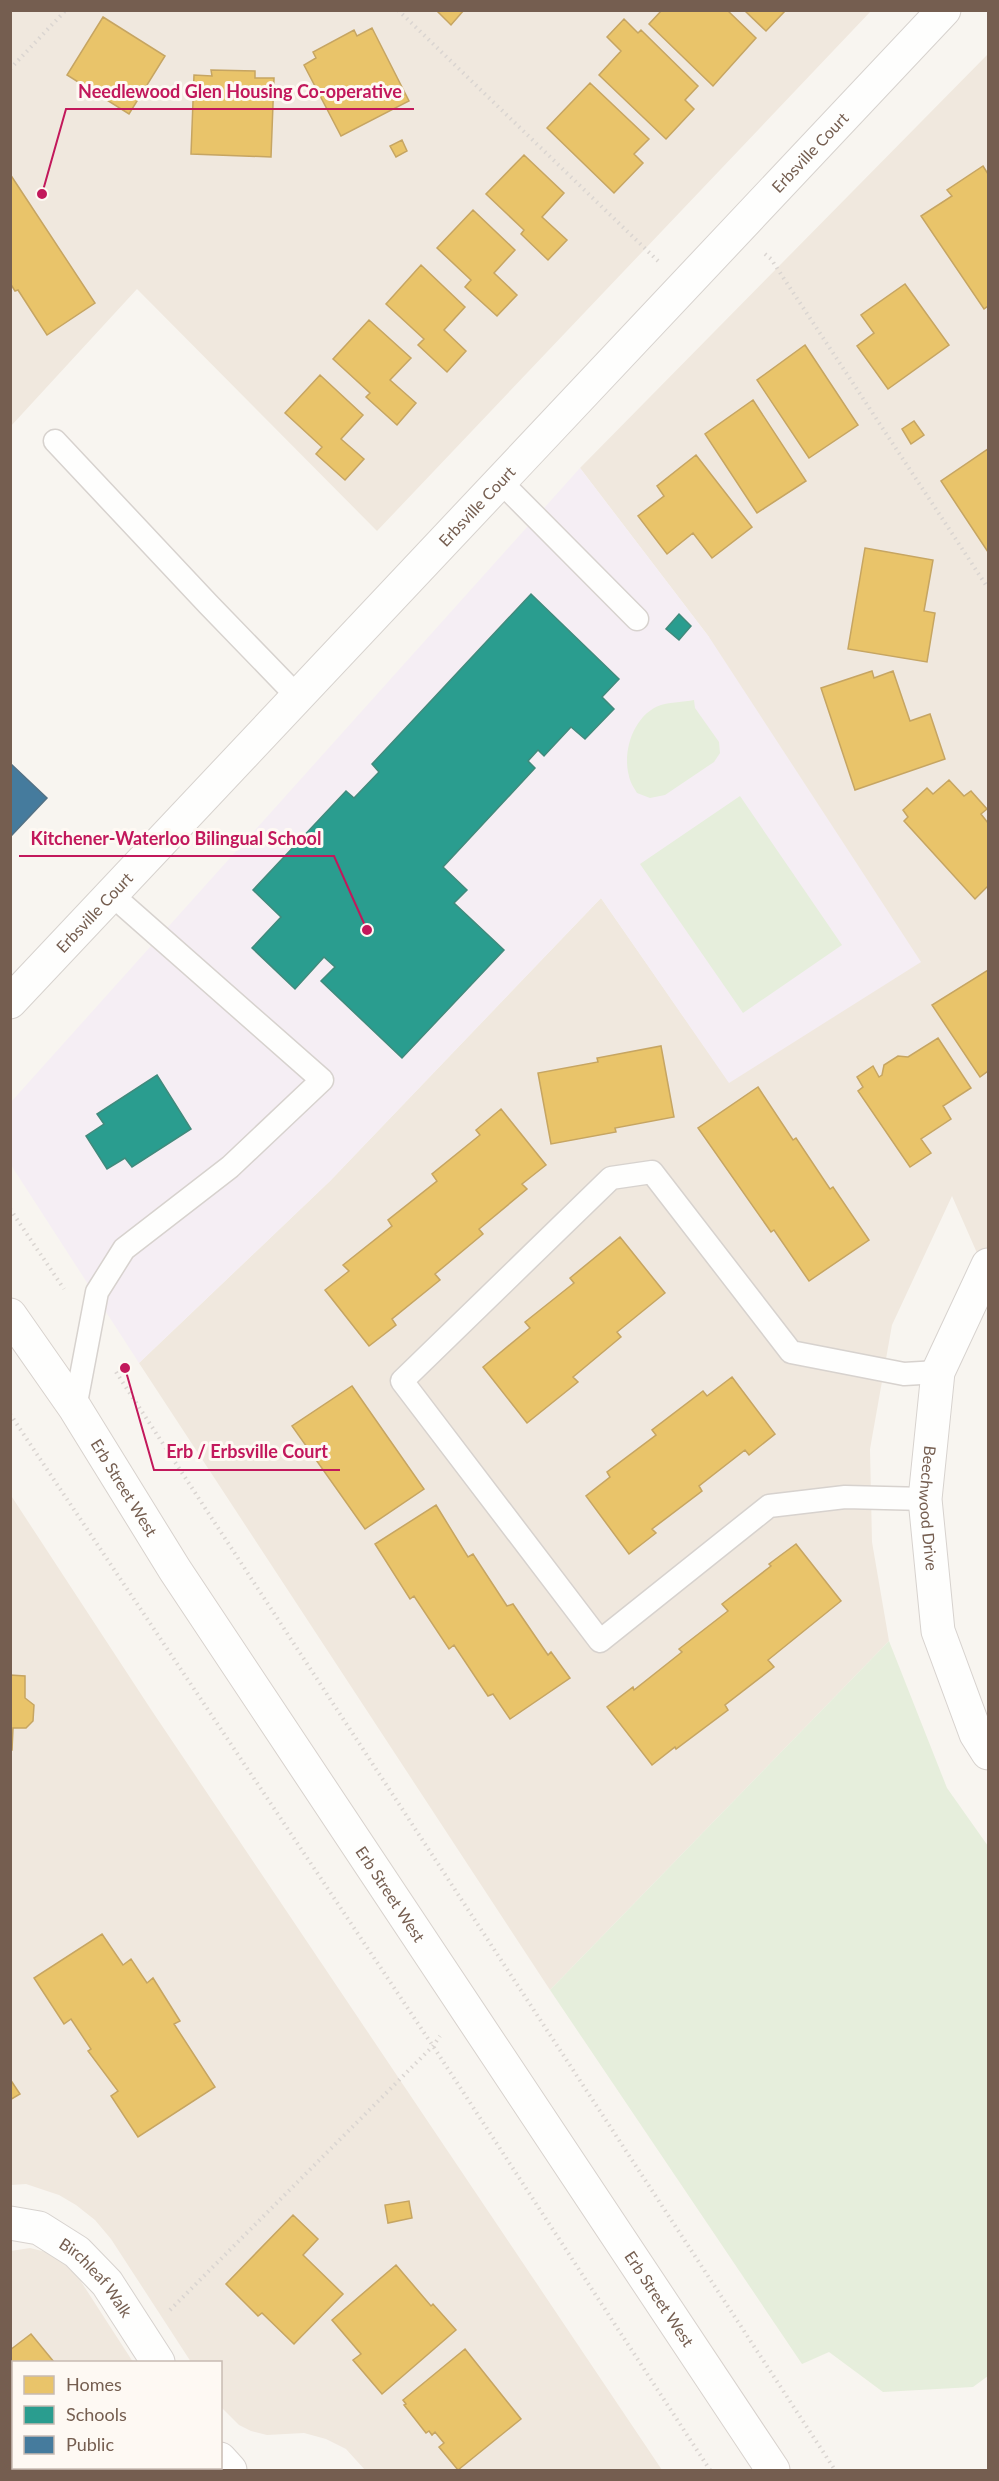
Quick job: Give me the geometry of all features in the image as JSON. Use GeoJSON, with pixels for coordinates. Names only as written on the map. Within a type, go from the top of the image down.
{"type":"FeatureCollection","features":[{"type":"Feature","properties":{"kind":"street","name":"Erbsville Court"},"geometry":{"type":"LineString","coordinates":[[10,1002],[944,10]]}},
{"type":"Feature","properties":{"kind":"street","name":"Beechwood Drive"},"geometry":{"type":"LineString","coordinates":[[988,1265],[938,1372],[925,1499],[938,1630],[976,1734],[988,1753]]}},
{"type":"Feature","properties":{"kind":"street","name":"Erb Street West"},"geometry":{"type":"LineString","coordinates":[[10,1315],[75,1408],[175,1570],[773,2470]]}},
{"type":"Feature","properties":{"kind":"street","name":"Birchleaf Walk"},"geometry":{"type":"LineString","coordinates":[[10,2223],[39,2229],[77,2252],[107,2283],[150,2350]]}},
{"type":"Feature","properties":{"kind":"lane"},"geometry":{"type":"LineString","coordinates":[[55,441],[297,696]]}},
{"type":"Feature","properties":{"kind":"lane"},"geometry":{"type":"LineString","coordinates":[[500,481],[637,619]]}},
{"type":"Feature","properties":{"kind":"lane"},"geometry":{"type":"LineString","coordinates":[[75,1408],[97,1292],[124,1249],[230,1167],[322,1080],[111,894]]}},
{"type":"Feature","properties":{"kind":"lane"},"geometry":{"type":"LineString","coordinates":[[925,1499],[845,1497],[769,1506],[600,1641],[402,1381],[611,1178],[652,1172],[792,1352],[904,1374],[938,1372]]}},
{"type":"Feature","properties":{"kind":"path"},"geometry":{"type":"LineString","coordinates":[[10,69],[66,10]]}},
{"type":"Feature","properties":{"kind":"path"},"geometry":{"type":"LineString","coordinates":[[398,10],[685,286]]}},
{"type":"Feature","properties":{"kind":"path"},"geometry":{"type":"LineString","coordinates":[[736,231],[771,259],[988,588]]}},
{"type":"Feature","properties":{"kind":"path"},"geometry":{"type":"LineString","coordinates":[[10,1209],[90,1327],[124,1384],[835,2470]]}},
{"type":"Feature","properties":{"kind":"path"},"geometry":{"type":"LineString","coordinates":[[10,1414],[432,2046],[710,2470]]}},
{"type":"Feature","properties":{"kind":"path"},"geometry":{"type":"LineString","coordinates":[[150,2350],[432,2046],[464,2003]]}},
{"type":"Feature","properties":{"kind":"shaded area"},"geometry":{"type":"Polygon","coordinates":[[[11,11],[871,11],[377,531],[137,289],[11,426],[11,11]]]}},
{"type":"Feature","properties":{"kind":"shaded area"},"geometry":{"type":"Polygon","coordinates":[[[988,54],[988,1278],[952,1196],[892,1325],[870,1449],[872,1542],[889,1641],[550,1990],[139,1363],[330,1181],[601,898],[729,1082],[709,637],[580,468],[988,54]]]}},
{"type":"Feature","properties":{"kind":"shaded area"},"geometry":{"type":"Polygon","coordinates":[[[580,468],[709,637],[921,962],[729,1083],[601,898],[330,1181],[139,1363],[11,1165],[11,1102],[580,468]]]}},
{"type":"Feature","properties":{"kind":"shaded area"},"geometry":{"type":"Polygon","coordinates":[[[10,1494],[150,1708],[662,2470],[365,2470],[346,2449],[326,2439],[304,2433],[267,2435],[251,2431],[239,2425],[222,2408],[222,2361],[190,2361],[111,2239],[95,2220],[59,2195],[26,2184],[11,2185],[10,1494]]]}},
{"type":"Feature","properties":{"kind":"shaded area"},"geometry":{"type":"Polygon","coordinates":[[[30,2248],[50,2253],[67,2265],[80,2280],[132,2361],[12,2361],[12,2469],[197,2470],[11,2470],[11,2251],[30,2248]]]}},
{"type":"Feature","properties":{"kind":"green space"},"geometry":{"type":"Polygon","coordinates":[[[694,700],[695,708],[719,742],[720,753],[714,762],[665,795],[650,798],[637,793],[630,778],[627,756],[632,734],[637,725],[644,716],[661,705],[694,700]]]}},
{"type":"Feature","properties":{"kind":"green space"},"geometry":{"type":"Polygon","coordinates":[[[740,796],[842,945],[743,1013],[640,864],[740,796]]]}},
{"type":"Feature","properties":{"kind":"green space"},"geometry":{"type":"Polygon","coordinates":[[[889,1641],[947,1788],[988,1846],[988,2376],[973,2387],[883,2392],[829,2352],[802,2364],[550,1990],[889,1641]]]}},
{"type":"Feature","properties":{"kind":"building: Homes"},"geometry":{"type":"Polygon","coordinates":[[[436,10],[464,10],[451,25],[436,10]]]}},
{"type":"Feature","properties":{"kind":"building: Homes"},"geometry":{"type":"Polygon","coordinates":[[[662,10],[727,10],[756,38],[713,86],[649,24],[662,10]]]}},
{"type":"Feature","properties":{"kind":"building: Homes"},"geometry":{"type":"Polygon","coordinates":[[[744,10],[786,10],[766,31],[744,10]]]}},
{"type":"Feature","properties":{"kind":"building: Homes"},"geometry":{"type":"Polygon","coordinates":[[[103,17],[165,56],[129,114],[67,75],[103,17]]]}},
{"type":"Feature","properties":{"kind":"building: Homes"},"geometry":{"type":"Polygon","coordinates":[[[624,19],[638,33],[641,30],[698,86],[685,100],[694,109],[666,139],[599,75],[621,51],[607,37],[624,19]]]}},
{"type":"Feature","properties":{"kind":"building: Homes"},"geometry":{"type":"Polygon","coordinates":[[[372,28],[409,101],[341,136],[304,65],[316,58],[313,52],[354,30],[357,36],[372,28]]]}},
{"type":"Feature","properties":{"kind":"building: Homes"},"geometry":{"type":"Polygon","coordinates":[[[211,70],[255,71],[255,78],[274,78],[271,157],[191,154],[194,75],[212,76],[211,70]]]}},
{"type":"Feature","properties":{"kind":"building: Homes"},"geometry":{"type":"Polygon","coordinates":[[[590,83],[649,139],[634,154],[643,163],[614,193],[547,128],[590,83]]]}},
{"type":"Feature","properties":{"kind":"building: Homes"},"geometry":{"type":"Polygon","coordinates":[[[402,140],[407,151],[396,157],[390,146],[402,140]]]}},
{"type":"Feature","properties":{"kind":"building: Homes"},"geometry":{"type":"Polygon","coordinates":[[[524,155],[564,193],[542,217],[567,240],[548,260],[521,234],[524,230],[486,194],[524,155]]]}},
{"type":"Feature","properties":{"kind":"building: Homes"},"geometry":{"type":"Polygon","coordinates":[[[983,166],[988,174],[988,306],[984,309],[921,216],[952,196],[947,190],[983,166]]]}},
{"type":"Feature","properties":{"kind":"building: Homes"},"geometry":{"type":"Polygon","coordinates":[[[10,174],[95,303],[47,335],[18,290],[15,291],[10,283],[10,174]]]}},
{"type":"Feature","properties":{"kind":"building: Homes"},"geometry":{"type":"Polygon","coordinates":[[[473,210],[515,250],[494,273],[517,295],[497,316],[465,287],[471,280],[437,248],[473,210]]]}},
{"type":"Feature","properties":{"kind":"building: Homes"},"geometry":{"type":"Polygon","coordinates":[[[421,265],[465,307],[444,330],[466,351],[447,372],[418,345],[424,339],[386,304],[421,265]]]}},
{"type":"Feature","properties":{"kind":"building: Homes"},"geometry":{"type":"Polygon","coordinates":[[[905,284],[949,345],[888,389],[857,346],[874,333],[861,315],[905,284]]]}},
{"type":"Feature","properties":{"kind":"building: Homes"},"geometry":{"type":"Polygon","coordinates":[[[369,320],[411,358],[390,380],[416,403],[397,425],[366,397],[370,393],[333,359],[369,320]]]}},
{"type":"Feature","properties":{"kind":"building: Homes"},"geometry":{"type":"Polygon","coordinates":[[[805,345],[858,425],[809,458],[757,380],[805,345]]]}},
{"type":"Feature","properties":{"kind":"building: Homes"},"geometry":{"type":"Polygon","coordinates":[[[320,375],[363,415],[341,439],[364,459],[345,480],[316,454],[322,447],[285,413],[320,375]]]}},
{"type":"Feature","properties":{"kind":"building: Homes"},"geometry":{"type":"Polygon","coordinates":[[[753,400],[806,481],[757,513],[705,434],[753,400]]]}},
{"type":"Feature","properties":{"kind":"building: Homes"},"geometry":{"type":"Polygon","coordinates":[[[914,421],[924,435],[911,444],[902,429],[914,421]]]}},
{"type":"Feature","properties":{"kind":"building: Homes"},"geometry":{"type":"Polygon","coordinates":[[[988,449],[988,552],[941,481],[988,449]]]}},
{"type":"Feature","properties":{"kind":"building: Homes"},"geometry":{"type":"Polygon","coordinates":[[[696,455],[752,527],[712,558],[693,533],[667,554],[638,516],[664,496],[657,486],[696,455]]]}},
{"type":"Feature","properties":{"kind":"building: Homes"},"geometry":{"type":"Polygon","coordinates":[[[865,548],[933,560],[924,611],[935,613],[927,662],[848,649],[865,548]]]}},
{"type":"Feature","properties":{"kind":"building: Homes"},"geometry":{"type":"Polygon","coordinates":[[[872,671],[874,678],[893,671],[910,721],[930,714],[945,759],[855,790],[821,688],[872,671]]]}},
{"type":"Feature","properties":{"kind":"building: Homes"},"geometry":{"type":"Polygon","coordinates":[[[949,780],[964,796],[971,791],[987,809],[981,814],[988,823],[988,886],[975,899],[904,821],[908,817],[903,810],[927,788],[933,794],[949,780]]]}},
{"type":"Feature","properties":{"kind":"building: Homes"},"geometry":{"type":"Polygon","coordinates":[[[988,970],[988,1071],[980,1077],[932,1005],[988,970]]]}},
{"type":"Feature","properties":{"kind":"building: Homes"},"geometry":{"type":"Polygon","coordinates":[[[938,1038],[971,1088],[943,1106],[951,1119],[921,1139],[931,1153],[910,1167],[858,1091],[863,1087],[857,1077],[873,1066],[879,1077],[882,1075],[884,1065],[898,1056],[908,1057],[938,1038]]]}},
{"type":"Feature","properties":{"kind":"building: Homes"},"geometry":{"type":"Polygon","coordinates":[[[661,1046],[674,1117],[615,1128],[616,1132],[551,1144],[538,1073],[598,1062],[597,1058],[661,1046]]]}},
{"type":"Feature","properties":{"kind":"building: Homes"},"geometry":{"type":"Polygon","coordinates":[[[758,1087],[793,1140],[796,1138],[830,1189],[833,1187],[869,1240],[809,1281],[774,1230],[771,1232],[698,1128],[758,1087]]]}},
{"type":"Feature","properties":{"kind":"building: Homes"},"geometry":{"type":"Polygon","coordinates":[[[501,1109],[546,1165],[522,1184],[527,1189],[479,1229],[483,1234],[435,1274],[440,1280],[392,1319],[396,1325],[369,1346],[325,1290],[349,1271],[343,1265],[392,1226],[388,1220],[437,1181],[432,1174],[480,1135],[476,1130],[501,1109]]]}},
{"type":"Feature","properties":{"kind":"building: Homes"},"geometry":{"type":"Polygon","coordinates":[[[620,1237],[665,1293],[617,1332],[621,1337],[573,1377],[578,1382],[527,1423],[483,1367],[530,1328],[525,1322],[574,1283],[570,1278],[620,1237]]]}},
{"type":"Feature","properties":{"kind":"building: Homes"},"geometry":{"type":"Polygon","coordinates":[[[732,1377],[775,1434],[749,1455],[745,1450],[699,1486],[702,1491],[652,1529],[656,1533],[629,1554],[586,1496],[610,1477],[607,1472],[656,1435],[652,1430],[703,1391],[707,1396],[732,1377]]]}},
{"type":"Feature","properties":{"kind":"building: Homes"},"geometry":{"type":"Polygon","coordinates":[[[352,1386],[424,1489],[365,1529],[292,1426],[352,1386]]]}},
{"type":"Feature","properties":{"kind":"building: Homes"},"geometry":{"type":"Polygon","coordinates":[[[436,1505],[468,1557],[473,1554],[507,1606],[513,1604],[548,1655],[551,1652],[570,1678],[510,1719],[493,1694],[488,1696],[454,1645],[449,1649],[414,1596],[410,1599],[375,1544],[436,1505]]]}},
{"type":"Feature","properties":{"kind":"building: Homes"},"geometry":{"type":"Polygon","coordinates":[[[796,1544],[841,1601],[768,1660],[774,1667],[725,1705],[728,1710],[652,1765],[607,1707],[633,1687],[634,1690],[682,1652],[679,1649],[728,1611],[722,1604],[796,1544]]]}},
{"type":"Feature","properties":{"kind":"building: Homes"},"geometry":{"type":"Polygon","coordinates":[[[10,1675],[25,1676],[25,1698],[34,1705],[33,1721],[26,1728],[13,1728],[12,1750],[10,1750],[10,1675]]]}},
{"type":"Feature","properties":{"kind":"building: Homes"},"geometry":{"type":"Polygon","coordinates":[[[102,1934],[123,1965],[131,1959],[147,1983],[153,1978],[180,2021],[174,2024],[215,2087],[138,2137],[111,2096],[118,2091],[88,2051],[91,2049],[71,2019],[64,2024],[34,1978],[102,1934]]]}},
{"type":"Feature","properties":{"kind":"building: Homes"},"geometry":{"type":"Polygon","coordinates":[[[10,2079],[20,2094],[10,2100],[10,2079]]]}},
{"type":"Feature","properties":{"kind":"building: Homes"},"geometry":{"type":"Polygon","coordinates":[[[409,2201],[412,2218],[388,2223],[385,2205],[409,2201]]]}},
{"type":"Feature","properties":{"kind":"building: Homes"},"geometry":{"type":"Polygon","coordinates":[[[293,2215],[318,2239],[303,2255],[343,2294],[294,2344],[262,2313],[258,2316],[226,2284],[293,2215]]]}},
{"type":"Feature","properties":{"kind":"building: Homes"},"geometry":{"type":"Polygon","coordinates":[[[396,2265],[431,2306],[433,2304],[456,2330],[382,2394],[353,2360],[361,2354],[332,2320],[396,2265]]]}},
{"type":"Feature","properties":{"kind":"building: Homes"},"geometry":{"type":"Polygon","coordinates":[[[31,2334],[53,2361],[12,2361],[12,2426],[10,2424],[10,2350],[31,2334]]]}},
{"type":"Feature","properties":{"kind":"building: Homes"},"geometry":{"type":"Polygon","coordinates":[[[465,2349],[521,2419],[458,2470],[439,2447],[444,2443],[435,2432],[432,2435],[429,2431],[426,2433],[404,2405],[406,2404],[403,2400],[465,2349]]]}},
{"type":"Feature","properties":{"kind":"building: Schools"},"geometry":{"type":"Polygon","coordinates":[[[531,594],[619,679],[602,697],[614,709],[585,739],[571,727],[544,756],[538,750],[528,761],[535,768],[443,867],[467,890],[454,903],[504,950],[402,1058],[321,981],[335,967],[324,957],[295,989],[252,948],[281,917],[253,890],[346,791],[354,798],[379,772],[372,764],[531,594]]]}},
{"type":"Feature","properties":{"kind":"building: Schools"},"geometry":{"type":"Polygon","coordinates":[[[679,614],[691,626],[679,640],[666,629],[679,614]]]}},
{"type":"Feature","properties":{"kind":"building: Schools"},"geometry":{"type":"Polygon","coordinates":[[[157,1075],[191,1129],[132,1167],[125,1158],[107,1169],[86,1136],[104,1124],[97,1114],[157,1075]]]}},
{"type":"Feature","properties":{"kind":"building: Public"},"geometry":{"type":"Polygon","coordinates":[[[10,763],[47,798],[10,837],[10,763]]]}},
{"type":"Feature","properties":{"kind":"place","name":"Needlewood Glen Housing Co-operative"},"geometry":{"type":"Point","coordinates":[42,194]}},
{"type":"Feature","properties":{"kind":"place","name":"Kitchener-Waterloo Bilingual School"},"geometry":{"type":"Point","coordinates":[367,930]}},
{"type":"Feature","properties":{"kind":"place","name":"Erb / Erbsville Court"},"geometry":{"type":"Point","coordinates":[125,1368]}}]}
